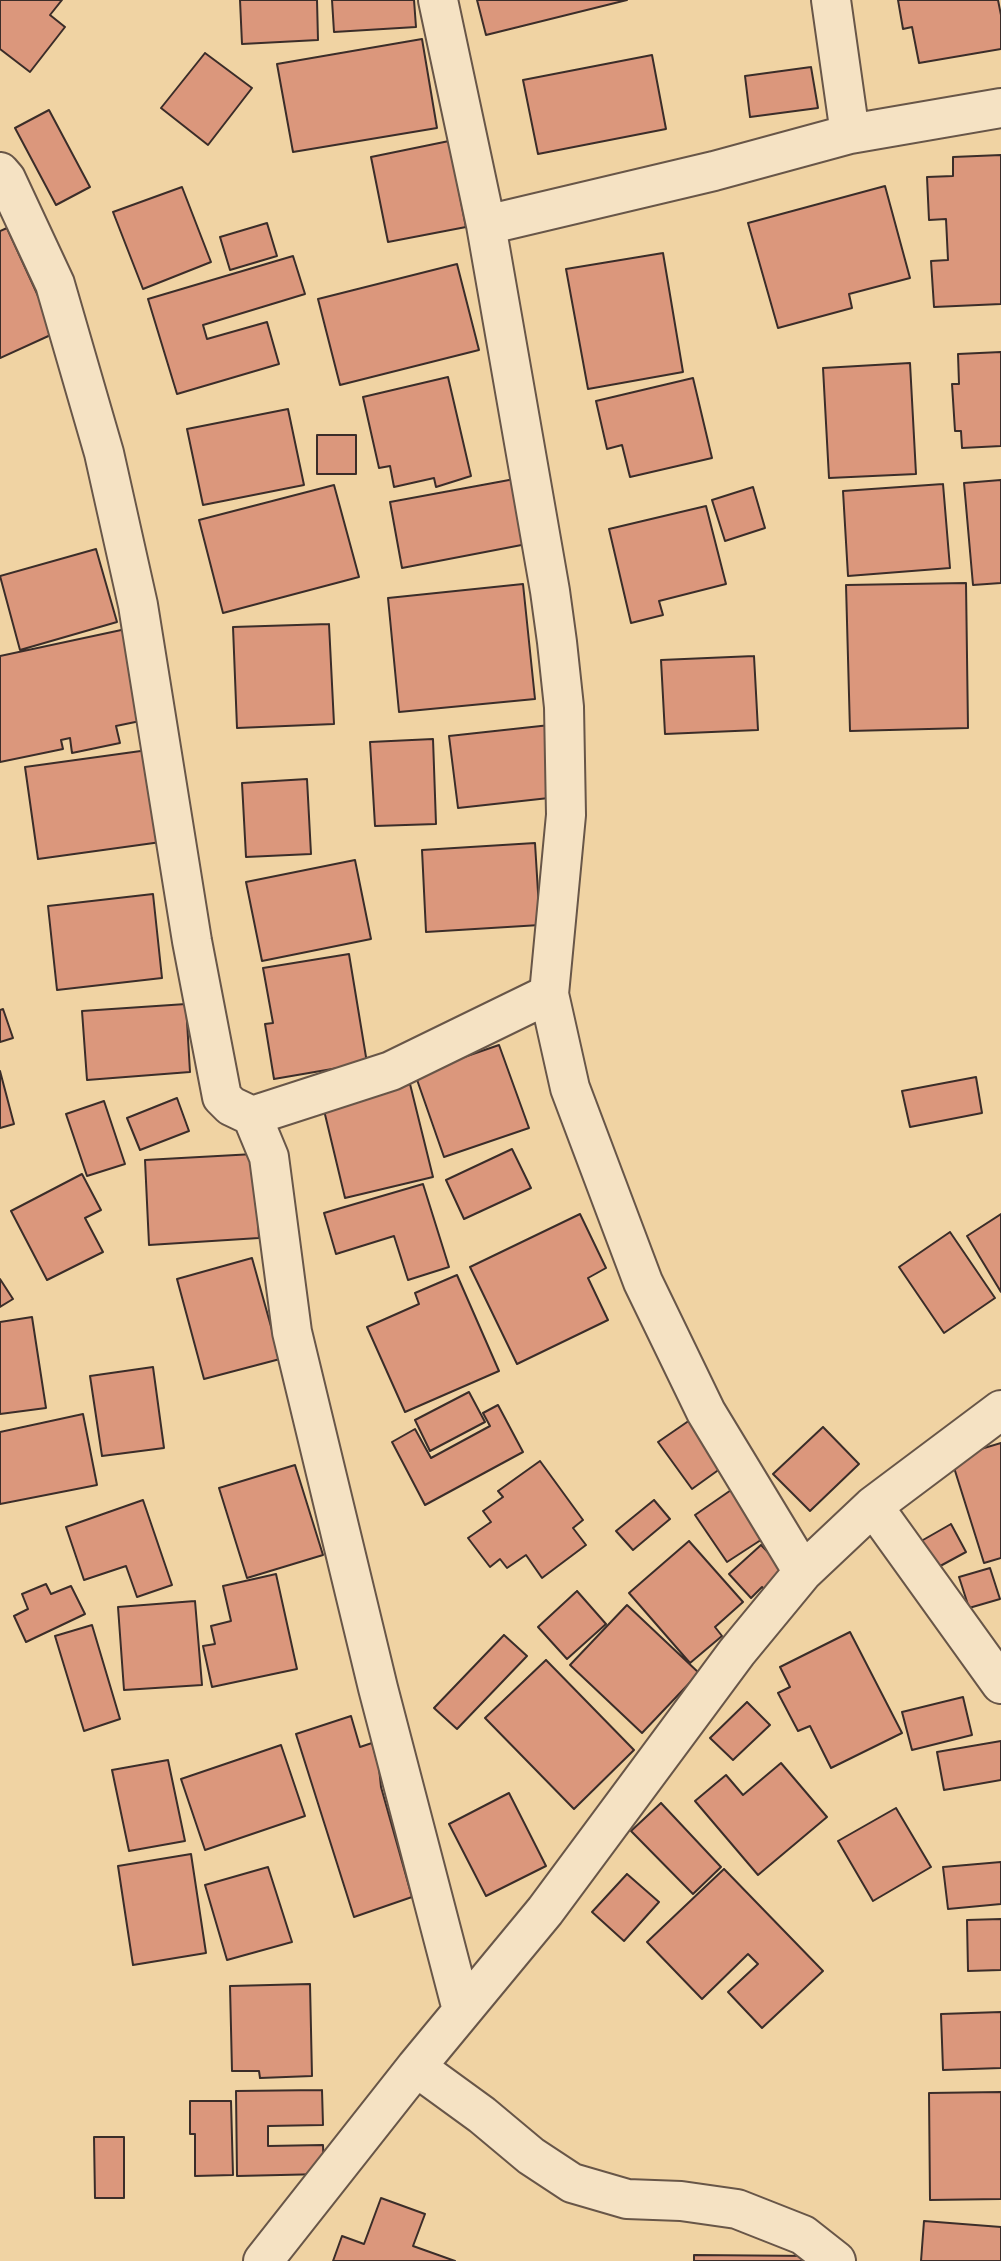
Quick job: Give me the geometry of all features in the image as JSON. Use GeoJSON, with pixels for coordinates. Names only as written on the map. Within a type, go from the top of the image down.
{"type":"FeatureCollection","features":[{"type":"Feature","properties":{"kind":"street"},"geometry":{"type":"LineString","coordinates":[[438,0],[486,225],[550,591],[565,707],[566,815],[549,994],[570,1088],[643,1282],[706,1412],[803,1572]]}},
{"type":"Feature","properties":{"kind":"street"},"geometry":{"type":"LineString","coordinates":[[831,0],[850,134]]}},
{"type":"Feature","properties":{"kind":"street"},"geometry":{"type":"LineString","coordinates":[[486,225],[714,171],[850,134],[1001,108]]}},
{"type":"Feature","properties":{"kind":"street"},"geometry":{"type":"LineString","coordinates":[[0,172],[6,179],[55,284],[104,453],[138,605],[192,941],[222,1097],[231,1106],[251,1116],[269,1157],[292,1332],[378,1688],[462,2010]]}},
{"type":"Feature","properties":{"kind":"street"},"geometry":{"type":"LineString","coordinates":[[251,1116],[391,1071],[549,994]]}},
{"type":"Feature","properties":{"kind":"street"},"geometry":{"type":"LineString","coordinates":[[263,2261],[416,2067],[545,1911],[737,1652],[803,1572],[873,1506],[1001,1410]]}},
{"type":"Feature","properties":{"kind":"street"},"geometry":{"type":"LineString","coordinates":[[873,1506],[1001,1684]]}},
{"type":"Feature","properties":{"kind":"street"},"geometry":{"type":"LineString","coordinates":[[416,2067],[482,2115],[531,2156],[572,2183],[627,2199],[681,2201],[737,2209],[803,2235],[836,2261]]}},
{"type":"Feature","properties":{"kind":"building"},"geometry":{"type":"Polygon","coordinates":[[[0,0],[62,0],[50,15],[65,27],[30,72],[0,49],[0,0]]]}},
{"type":"Feature","properties":{"kind":"building"},"geometry":{"type":"Polygon","coordinates":[[[240,0],[317,0],[318,40],[242,44],[240,0]]]}},
{"type":"Feature","properties":{"kind":"building"},"geometry":{"type":"Polygon","coordinates":[[[332,0],[414,0],[416,27],[334,32],[332,0]]]}},
{"type":"Feature","properties":{"kind":"building"},"geometry":{"type":"Polygon","coordinates":[[[477,0],[627,0],[486,35],[477,0]]]}},
{"type":"Feature","properties":{"kind":"building"},"geometry":{"type":"Polygon","coordinates":[[[898,0],[998,0],[1001,49],[919,63],[912,27],[903,29],[898,0]]]}},
{"type":"Feature","properties":{"kind":"building"},"geometry":{"type":"Polygon","coordinates":[[[422,39],[437,128],[293,152],[277,64],[422,39]]]}},
{"type":"Feature","properties":{"kind":"building"},"geometry":{"type":"Polygon","coordinates":[[[205,53],[252,88],[208,145],[161,108],[205,53]]]}},
{"type":"Feature","properties":{"kind":"building"},"geometry":{"type":"Polygon","coordinates":[[[652,55],[666,129],[538,154],[523,80],[652,55]]]}},
{"type":"Feature","properties":{"kind":"building"},"geometry":{"type":"Polygon","coordinates":[[[811,67],[818,108],[750,117],[745,76],[811,67]]]}},
{"type":"Feature","properties":{"kind":"building"},"geometry":{"type":"Polygon","coordinates":[[[49,110],[90,187],[56,205],[15,128],[49,110]]]}},
{"type":"Feature","properties":{"kind":"building"},"geometry":{"type":"Polygon","coordinates":[[[449,141],[466,227],[388,242],[371,157],[449,141]]]}},
{"type":"Feature","properties":{"kind":"building"},"geometry":{"type":"Polygon","coordinates":[[[1001,155],[1001,304],[934,307],[931,261],[948,260],[946,219],[929,220],[927,177],[953,176],[953,157],[1001,155]]]}},
{"type":"Feature","properties":{"kind":"building"},"geometry":{"type":"Polygon","coordinates":[[[885,186],[910,278],[849,294],[852,308],[778,328],[748,223],[885,186]]]}},
{"type":"Feature","properties":{"kind":"building"},"geometry":{"type":"Polygon","coordinates":[[[182,187],[211,262],[143,289],[113,212],[182,187]]]}},
{"type":"Feature","properties":{"kind":"building"},"geometry":{"type":"Polygon","coordinates":[[[267,223],[277,256],[230,270],[220,237],[267,223]]]}},
{"type":"Feature","properties":{"kind":"building"},"geometry":{"type":"Polygon","coordinates":[[[7,228],[55,333],[0,358],[0,231],[7,228]]]}},
{"type":"Feature","properties":{"kind":"building"},"geometry":{"type":"Polygon","coordinates":[[[663,253],[683,372],[588,389],[566,269],[663,253]]]}},
{"type":"Feature","properties":{"kind":"building"},"geometry":{"type":"Polygon","coordinates":[[[293,256],[305,294],[203,325],[207,339],[267,322],[279,364],[177,394],[148,299],[293,256]]]}},
{"type":"Feature","properties":{"kind":"building"},"geometry":{"type":"Polygon","coordinates":[[[457,264],[479,350],[340,385],[318,299],[457,264]]]}},
{"type":"Feature","properties":{"kind":"building"},"geometry":{"type":"Polygon","coordinates":[[[1001,352],[1001,446],[962,448],[961,431],[955,431],[952,384],[959,384],[958,354],[1001,352]]]}},
{"type":"Feature","properties":{"kind":"building"},"geometry":{"type":"Polygon","coordinates":[[[910,363],[916,474],[829,478],[823,368],[910,363]]]}},
{"type":"Feature","properties":{"kind":"building"},"geometry":{"type":"Polygon","coordinates":[[[448,377],[471,476],[436,487],[434,478],[394,487],[390,466],[379,468],[363,397],[448,377]]]}},
{"type":"Feature","properties":{"kind":"building"},"geometry":{"type":"Polygon","coordinates":[[[693,378],[712,458],[630,477],[622,445],[607,449],[596,401],[693,378]]]}},
{"type":"Feature","properties":{"kind":"building"},"geometry":{"type":"Polygon","coordinates":[[[288,409],[304,485],[203,505],[187,429],[288,409]]]}},
{"type":"Feature","properties":{"kind":"building"},"geometry":{"type":"Polygon","coordinates":[[[317,435],[356,435],[356,474],[317,474],[317,435]]]}},
{"type":"Feature","properties":{"kind":"building"},"geometry":{"type":"Polygon","coordinates":[[[520,478],[532,543],[402,568],[390,502],[520,478]]]}},
{"type":"Feature","properties":{"kind":"building"},"geometry":{"type":"Polygon","coordinates":[[[1001,480],[1001,583],[973,585],[964,483],[1001,480]]]}},
{"type":"Feature","properties":{"kind":"building"},"geometry":{"type":"Polygon","coordinates":[[[943,484],[950,568],[848,576],[843,491],[943,484]]]}},
{"type":"Feature","properties":{"kind":"building"},"geometry":{"type":"Polygon","coordinates":[[[334,485],[359,577],[223,613],[199,520],[334,485]]]}},
{"type":"Feature","properties":{"kind":"building"},"geometry":{"type":"Polygon","coordinates":[[[753,487],[765,528],[725,541],[712,500],[753,487]]]}},
{"type":"Feature","properties":{"kind":"building"},"geometry":{"type":"Polygon","coordinates":[[[706,506],[726,584],[659,601],[663,615],[631,623],[609,529],[706,506]]]}},
{"type":"Feature","properties":{"kind":"building"},"geometry":{"type":"Polygon","coordinates":[[[96,549],[117,622],[20,650],[0,576],[96,549]]]}},
{"type":"Feature","properties":{"kind":"building"},"geometry":{"type":"Polygon","coordinates":[[[966,583],[968,728],[850,731],[846,585],[966,583]]]}},
{"type":"Feature","properties":{"kind":"building"},"geometry":{"type":"Polygon","coordinates":[[[523,584],[535,699],[399,712],[388,598],[523,584]]]}},
{"type":"Feature","properties":{"kind":"building"},"geometry":{"type":"Polygon","coordinates":[[[329,624],[334,724],[237,728],[233,627],[329,624]]]}},
{"type":"Feature","properties":{"kind":"building"},"geometry":{"type":"Polygon","coordinates":[[[126,629],[145,720],[116,726],[120,743],[72,753],[70,738],[61,740],[63,749],[0,762],[0,656],[126,629]]]}},
{"type":"Feature","properties":{"kind":"building"},"geometry":{"type":"Polygon","coordinates":[[[754,656],[758,730],[665,734],[661,660],[754,656]]]}},
{"type":"Feature","properties":{"kind":"building"},"geometry":{"type":"Polygon","coordinates":[[[550,725],[558,797],[458,808],[449,736],[550,725]]]}},
{"type":"Feature","properties":{"kind":"building"},"geometry":{"type":"Polygon","coordinates":[[[433,739],[436,824],[375,826],[370,742],[433,739]]]}},
{"type":"Feature","properties":{"kind":"building"},"geometry":{"type":"Polygon","coordinates":[[[148,750],[161,842],[38,859],[25,767],[148,750]]]}},
{"type":"Feature","properties":{"kind":"building"},"geometry":{"type":"Polygon","coordinates":[[[307,779],[311,854],[246,857],[242,783],[307,779]]]}},
{"type":"Feature","properties":{"kind":"building"},"geometry":{"type":"Polygon","coordinates":[[[535,843],[540,925],[426,932],[422,850],[535,843]]]}},
{"type":"Feature","properties":{"kind":"building"},"geometry":{"type":"Polygon","coordinates":[[[355,860],[371,939],[262,961],[246,882],[355,860]]]}},
{"type":"Feature","properties":{"kind":"building"},"geometry":{"type":"Polygon","coordinates":[[[153,894],[162,978],[57,990],[48,906],[153,894]]]}},
{"type":"Feature","properties":{"kind":"building"},"geometry":{"type":"Polygon","coordinates":[[[349,954],[367,1063],[274,1079],[265,1024],[273,1023],[263,968],[349,954]]]}},
{"type":"Feature","properties":{"kind":"building"},"geometry":{"type":"Polygon","coordinates":[[[186,1004],[190,1072],[87,1080],[82,1011],[186,1004]]]}},
{"type":"Feature","properties":{"kind":"building"},"geometry":{"type":"Polygon","coordinates":[[[3,1009],[13,1038],[0,1042],[0,1010],[3,1009]]]}},
{"type":"Feature","properties":{"kind":"building"},"geometry":{"type":"Polygon","coordinates":[[[499,1045],[529,1128],[444,1157],[415,1074],[499,1045]]]}},
{"type":"Feature","properties":{"kind":"building"},"geometry":{"type":"Polygon","coordinates":[[[0,1071],[14,1124],[0,1128],[0,1071]]]}},
{"type":"Feature","properties":{"kind":"building"},"geometry":{"type":"Polygon","coordinates":[[[976,1077],[982,1113],[910,1127],[902,1091],[976,1077]]]}},
{"type":"Feature","properties":{"kind":"building"},"geometry":{"type":"Polygon","coordinates":[[[410,1084],[433,1177],[345,1198],[323,1106],[410,1084]]]}},
{"type":"Feature","properties":{"kind":"building"},"geometry":{"type":"Polygon","coordinates":[[[177,1098],[189,1131],[140,1150],[127,1118],[177,1098]]]}},
{"type":"Feature","properties":{"kind":"building"},"geometry":{"type":"Polygon","coordinates":[[[104,1101],[125,1164],[87,1176],[66,1114],[104,1101]]]}},
{"type":"Feature","properties":{"kind":"building"},"geometry":{"type":"Polygon","coordinates":[[[512,1149],[531,1188],[464,1219],[446,1180],[512,1149]]]}},
{"type":"Feature","properties":{"kind":"building"},"geometry":{"type":"Polygon","coordinates":[[[254,1154],[259,1238],[149,1245],[145,1160],[254,1154]]]}},
{"type":"Feature","properties":{"kind":"building"},"geometry":{"type":"Polygon","coordinates":[[[82,1174],[101,1210],[85,1218],[103,1252],[47,1280],[11,1211],[82,1174]]]}},
{"type":"Feature","properties":{"kind":"building"},"geometry":{"type":"Polygon","coordinates":[[[423,1184],[449,1267],[408,1280],[394,1236],[336,1254],[324,1213],[423,1184]]]}},
{"type":"Feature","properties":{"kind":"building"},"geometry":{"type":"Polygon","coordinates":[[[580,1214],[606,1268],[588,1278],[608,1320],[517,1364],[470,1267],[580,1214]]]}},
{"type":"Feature","properties":{"kind":"building"},"geometry":{"type":"Polygon","coordinates":[[[1001,1214],[1001,1292],[967,1236],[1001,1214]]]}},
{"type":"Feature","properties":{"kind":"building"},"geometry":{"type":"Polygon","coordinates":[[[950,1232],[995,1298],[944,1333],[899,1267],[950,1232]]]}},
{"type":"Feature","properties":{"kind":"building"},"geometry":{"type":"Polygon","coordinates":[[[252,1258],[280,1359],[204,1379],[177,1279],[252,1258]]]}},
{"type":"Feature","properties":{"kind":"building"},"geometry":{"type":"Polygon","coordinates":[[[457,1275],[499,1371],[405,1412],[367,1327],[419,1304],[415,1293],[457,1275]]]}},
{"type":"Feature","properties":{"kind":"building"},"geometry":{"type":"Polygon","coordinates":[[[0,1279],[13,1299],[0,1307],[0,1279]]]}},
{"type":"Feature","properties":{"kind":"building"},"geometry":{"type":"Polygon","coordinates":[[[32,1317],[46,1408],[0,1414],[0,1322],[32,1317]]]}},
{"type":"Feature","properties":{"kind":"building"},"geometry":{"type":"Polygon","coordinates":[[[153,1367],[164,1448],[102,1456],[90,1376],[153,1367]]]}},
{"type":"Feature","properties":{"kind":"building"},"geometry":{"type":"Polygon","coordinates":[[[469,1392],[485,1422],[430,1451],[415,1420],[469,1392]]]}},
{"type":"Feature","properties":{"kind":"building"},"geometry":{"type":"Polygon","coordinates":[[[498,1405],[523,1452],[425,1505],[392,1442],[415,1429],[431,1458],[490,1426],[483,1413],[498,1405]]]}},
{"type":"Feature","properties":{"kind":"building"},"geometry":{"type":"Polygon","coordinates":[[[83,1414],[97,1485],[0,1504],[0,1432],[83,1414]]]}},
{"type":"Feature","properties":{"kind":"building"},"geometry":{"type":"Polygon","coordinates":[[[690,1420],[724,1466],[692,1489],[658,1442],[690,1420]]]}},
{"type":"Feature","properties":{"kind":"building"},"geometry":{"type":"Polygon","coordinates":[[[823,1427],[859,1464],[810,1511],[773,1474],[823,1427]]]}},
{"type":"Feature","properties":{"kind":"building"},"geometry":{"type":"Polygon","coordinates":[[[1001,1443],[1001,1558],[984,1563],[951,1458],[1001,1443]]]}},
{"type":"Feature","properties":{"kind":"building"},"geometry":{"type":"Polygon","coordinates":[[[540,1461],[583,1520],[573,1528],[586,1545],[542,1578],[526,1555],[507,1568],[500,1559],[490,1567],[468,1538],[491,1522],[483,1511],[503,1497],[498,1491],[540,1461]]]}},
{"type":"Feature","properties":{"kind":"building"},"geometry":{"type":"Polygon","coordinates":[[[295,1465],[323,1555],[247,1578],[219,1488],[295,1465]]]}},
{"type":"Feature","properties":{"kind":"building"},"geometry":{"type":"Polygon","coordinates":[[[734,1488],[767,1536],[727,1562],[695,1515],[734,1488]]]}},
{"type":"Feature","properties":{"kind":"building"},"geometry":{"type":"Polygon","coordinates":[[[143,1500],[172,1585],[137,1597],[126,1566],[84,1580],[66,1527],[143,1500]]]}},
{"type":"Feature","properties":{"kind":"building"},"geometry":{"type":"Polygon","coordinates":[[[654,1500],[670,1519],[633,1550],[616,1531],[654,1500]]]}},
{"type":"Feature","properties":{"kind":"building"},"geometry":{"type":"Polygon","coordinates":[[[951,1524],[966,1552],[931,1571],[916,1544],[951,1524]]]}},
{"type":"Feature","properties":{"kind":"building"},"geometry":{"type":"Polygon","coordinates":[[[689,1541],[743,1602],[715,1627],[722,1636],[690,1663],[629,1593],[689,1541]]]}},
{"type":"Feature","properties":{"kind":"building"},"geometry":{"type":"Polygon","coordinates":[[[761,1545],[793,1578],[771,1598],[762,1587],[751,1598],[729,1574],[761,1545]]]}},
{"type":"Feature","properties":{"kind":"building"},"geometry":{"type":"Polygon","coordinates":[[[990,1568],[1000,1599],[969,1608],[959,1577],[990,1568]]]}},
{"type":"Feature","properties":{"kind":"building"},"geometry":{"type":"Polygon","coordinates":[[[276,1574],[297,1669],[212,1687],[203,1646],[215,1644],[211,1626],[231,1621],[223,1586],[276,1574]]]}},
{"type":"Feature","properties":{"kind":"building"},"geometry":{"type":"Polygon","coordinates":[[[46,1584],[51,1594],[71,1586],[85,1614],[26,1642],[14,1616],[28,1609],[22,1594],[46,1584]]]}},
{"type":"Feature","properties":{"kind":"building"},"geometry":{"type":"Polygon","coordinates":[[[577,1591],[606,1624],[567,1659],[538,1627],[577,1591]]]}},
{"type":"Feature","properties":{"kind":"building"},"geometry":{"type":"Polygon","coordinates":[[[195,1601],[202,1685],[124,1690],[118,1607],[195,1601]]]}},
{"type":"Feature","properties":{"kind":"building"},"geometry":{"type":"Polygon","coordinates":[[[627,1605],[699,1673],[642,1733],[570,1665],[627,1605]]]}},
{"type":"Feature","properties":{"kind":"building"},"geometry":{"type":"Polygon","coordinates":[[[92,1625],[120,1719],[84,1731],[55,1636],[92,1625]]]}},
{"type":"Feature","properties":{"kind":"building"},"geometry":{"type":"Polygon","coordinates":[[[850,1632],[902,1733],[831,1768],[810,1726],[798,1731],[778,1693],[790,1687],[780,1667],[850,1632]]]}},
{"type":"Feature","properties":{"kind":"building"},"geometry":{"type":"Polygon","coordinates":[[[504,1635],[527,1656],[457,1729],[434,1708],[504,1635]]]}},
{"type":"Feature","properties":{"kind":"building"},"geometry":{"type":"Polygon","coordinates":[[[546,1660],[634,1750],[574,1809],[485,1718],[546,1660]]]}},
{"type":"Feature","properties":{"kind":"building"},"geometry":{"type":"Polygon","coordinates":[[[963,1697],[972,1735],[912,1750],[902,1712],[963,1697]]]}},
{"type":"Feature","properties":{"kind":"building"},"geometry":{"type":"Polygon","coordinates":[[[747,1702],[770,1725],[733,1760],[710,1738],[747,1702]]]}},
{"type":"Feature","properties":{"kind":"building"},"geometry":{"type":"Polygon","coordinates":[[[351,1716],[360,1747],[372,1743],[381,1787],[412,1897],[354,1917],[296,1734],[351,1716]]]}},
{"type":"Feature","properties":{"kind":"building"},"geometry":{"type":"Polygon","coordinates":[[[1001,1741],[1001,1780],[944,1790],[937,1752],[1001,1741]]]}},
{"type":"Feature","properties":{"kind":"building"},"geometry":{"type":"Polygon","coordinates":[[[281,1745],[305,1816],[205,1850],[181,1779],[281,1745]]]}},
{"type":"Feature","properties":{"kind":"building"},"geometry":{"type":"Polygon","coordinates":[[[168,1760],[185,1841],[129,1851],[112,1770],[168,1760]]]}},
{"type":"Feature","properties":{"kind":"building"},"geometry":{"type":"Polygon","coordinates":[[[781,1763],[827,1817],[758,1875],[695,1801],[726,1775],[743,1795],[781,1763]]]}},
{"type":"Feature","properties":{"kind":"building"},"geometry":{"type":"Polygon","coordinates":[[[509,1793],[546,1866],[486,1896],[449,1824],[509,1793]]]}},
{"type":"Feature","properties":{"kind":"building"},"geometry":{"type":"Polygon","coordinates":[[[661,1803],[721,1867],[693,1894],[631,1831],[661,1803]]]}},
{"type":"Feature","properties":{"kind":"building"},"geometry":{"type":"Polygon","coordinates":[[[896,1808],[931,1867],[873,1901],[838,1841],[896,1808]]]}},
{"type":"Feature","properties":{"kind":"building"},"geometry":{"type":"Polygon","coordinates":[[[191,1854],[206,1953],[133,1965],[118,1866],[191,1854]]]}},
{"type":"Feature","properties":{"kind":"building"},"geometry":{"type":"Polygon","coordinates":[[[1001,1862],[1001,1904],[948,1909],[943,1867],[1001,1862]]]}},
{"type":"Feature","properties":{"kind":"building"},"geometry":{"type":"Polygon","coordinates":[[[268,1867],[292,1942],[227,1960],[205,1885],[268,1867]]]}},
{"type":"Feature","properties":{"kind":"building"},"geometry":{"type":"Polygon","coordinates":[[[724,1869],[823,1971],[762,2028],[728,1992],[758,1964],[748,1954],[702,1999],[647,1942],[724,1869]]]}},
{"type":"Feature","properties":{"kind":"building"},"geometry":{"type":"Polygon","coordinates":[[[627,1874],[659,1902],[624,1941],[592,1912],[627,1874]]]}},
{"type":"Feature","properties":{"kind":"building"},"geometry":{"type":"Polygon","coordinates":[[[1001,1919],[1001,1970],[968,1971],[967,1920],[1001,1919]]]}},
{"type":"Feature","properties":{"kind":"building"},"geometry":{"type":"Polygon","coordinates":[[[310,1984],[312,2076],[260,2078],[259,2071],[232,2071],[230,1986],[310,1984]]]}},
{"type":"Feature","properties":{"kind":"building"},"geometry":{"type":"Polygon","coordinates":[[[1001,2012],[1001,2068],[943,2070],[941,2014],[1001,2012]]]}},
{"type":"Feature","properties":{"kind":"building"},"geometry":{"type":"Polygon","coordinates":[[[322,2090],[323,2125],[268,2126],[268,2146],[323,2145],[324,2174],[237,2176],[236,2091],[322,2090]]]}},
{"type":"Feature","properties":{"kind":"building"},"geometry":{"type":"Polygon","coordinates":[[[1001,2092],[1001,2199],[930,2200],[929,2093],[1001,2092]]]}},
{"type":"Feature","properties":{"kind":"building"},"geometry":{"type":"Polygon","coordinates":[[[190,2101],[231,2101],[233,2175],[195,2176],[195,2134],[190,2134],[190,2101]]]}},
{"type":"Feature","properties":{"kind":"building"},"geometry":{"type":"Polygon","coordinates":[[[94,2137],[124,2137],[124,2198],[95,2198],[94,2137]]]}},
{"type":"Feature","properties":{"kind":"building"},"geometry":{"type":"Polygon","coordinates":[[[381,2198],[425,2214],[413,2246],[455,2261],[333,2261],[342,2236],[364,2244],[381,2198]]]}},
{"type":"Feature","properties":{"kind":"building"},"geometry":{"type":"Polygon","coordinates":[[[924,2221],[1001,2227],[1001,2261],[921,2261],[924,2221]]]}},
{"type":"Feature","properties":{"kind":"building"},"geometry":{"type":"Polygon","coordinates":[[[694,2255],[812,2256],[812,2261],[694,2261],[694,2255]]]}}]}
